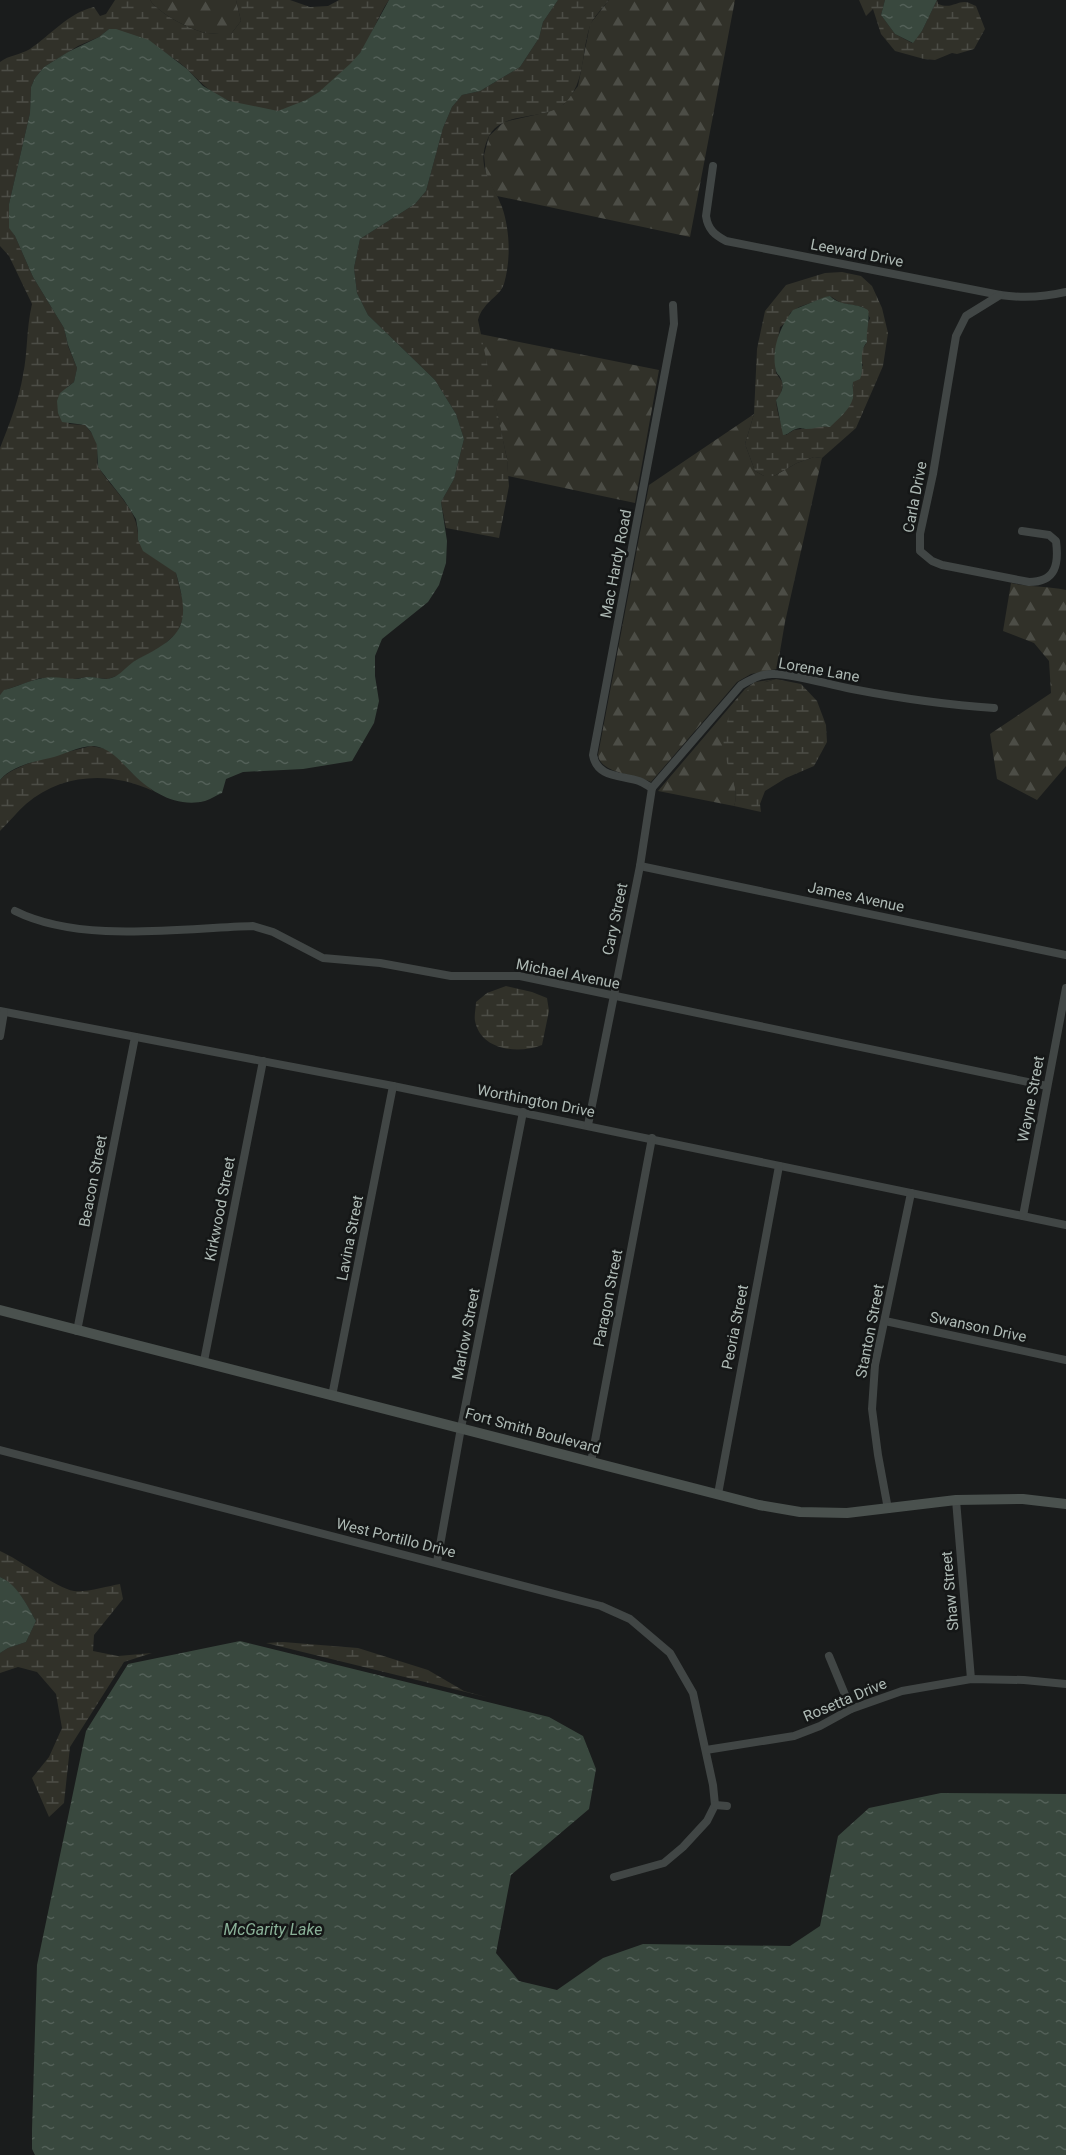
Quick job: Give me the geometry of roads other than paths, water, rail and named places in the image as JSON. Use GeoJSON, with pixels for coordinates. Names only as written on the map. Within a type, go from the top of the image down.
{"type":"FeatureCollection","features":[{"type":"Feature","properties":{"kind":"street","name":"Leeward Drive"},"geometry":{"type":"LineString","coordinates":[[713,166],[707,223],[710,230],[726,241],[1000,295],[1042,296],[1066,292]]}},
{"type":"Feature","properties":{"kind":"street","name":"Carla Drive"},"geometry":{"type":"LineString","coordinates":[[1000,295],[966,316],[956,336],[933,474],[920,534],[920,551],[932,561],[942,565],[1029,582],[1041,582],[1050,576],[1057,562],[1056,541],[1049,535],[1022,531]]}},
{"type":"Feature","properties":{"kind":"street","name":"Mac Hardy Road"},"geometry":{"type":"LineString","coordinates":[[652,788],[639,781],[607,774],[599,769],[594,762],[593,755],[674,324],[673,305]]}},
{"type":"Feature","properties":{"kind":"street","name":"Lorene Lane"},"geometry":{"type":"LineString","coordinates":[[652,788],[741,685],[762,675],[775,674],[929,702],[994,708]]}},
{"type":"Feature","properties":{"kind":"street","name":"Cary Street"},"geometry":{"type":"LineString","coordinates":[[588,1125],[640,866],[652,788]]}},
{"type":"Feature","properties":{"kind":"street","name":"James Avenue"},"geometry":{"type":"LineString","coordinates":[[640,866],[1066,955]]}},
{"type":"Feature","properties":{"kind":"street","name":"Michael Avenue"},"geometry":{"type":"LineString","coordinates":[[15,911],[29,918],[88,931],[253,926],[273,932],[323,958],[380,963],[451,976],[520,976],[1047,1086]]}},
{"type":"Feature","properties":{"kind":"street","name":"Wayne Street"},"geometry":{"type":"LineString","coordinates":[[1023,1216],[1066,987]]}},
{"type":"Feature","properties":{"kind":"street","name":"Worthington Drive"},"geometry":{"type":"LineString","coordinates":[[2,1011],[588,1125],[1066,1225]]}},
{"type":"Feature","properties":{"kind":"street"},"geometry":{"type":"LineString","coordinates":[[0,1036],[2,1011]]}},
{"type":"Feature","properties":{"kind":"street","name":"Beacon Street"},"geometry":{"type":"LineString","coordinates":[[77,1331],[135,1037]]}},
{"type":"Feature","properties":{"kind":"street","name":"Kirkwood Street"},"geometry":{"type":"LineString","coordinates":[[204,1361],[263,1061]]}},
{"type":"Feature","properties":{"kind":"street","name":"Lavina Street"},"geometry":{"type":"LineString","coordinates":[[332,1396],[393,1086]]}},
{"type":"Feature","properties":{"kind":"street","name":"Marlow Street"},"geometry":{"type":"LineString","coordinates":[[437,1562],[523,1112]]}},
{"type":"Feature","properties":{"kind":"street","name":"Paragon Street"},"geometry":{"type":"LineString","coordinates":[[591,1462],[652,1138]]}},
{"type":"Feature","properties":{"kind":"street","name":"Peoria Street"},"geometry":{"type":"LineString","coordinates":[[718,1494],[779,1166]]}},
{"type":"Feature","properties":{"kind":"street","name":"Stanton Street"},"geometry":{"type":"LineString","coordinates":[[888,1509],[872,1409],[875,1365],[911,1193]]}},
{"type":"Feature","properties":{"kind":"street","name":"Fort Smith Boulevard"},"geometry":{"type":"LineString","coordinates":[[0,1310],[759,1505],[800,1512],[847,1513],[956,1500],[1023,1499],[1066,1504]]}},
{"type":"Feature","properties":{"kind":"street","name":"Swanson Drive"},"geometry":{"type":"LineString","coordinates":[[885,1321],[1066,1359]]}},
{"type":"Feature","properties":{"kind":"street","name":"West Portillo Drive"},"geometry":{"type":"LineString","coordinates":[[0,1450],[437,1562],[601,1606],[630,1619],[670,1653],[693,1693],[715,1805]]}},
{"type":"Feature","properties":{"kind":"street","name":"Shaw Street"},"geometry":{"type":"LineString","coordinates":[[956,1500],[971,1679]]}},
{"type":"Feature","properties":{"kind":"street"},"geometry":{"type":"LineString","coordinates":[[829,1656],[851,1709]]}},
{"type":"Feature","properties":{"kind":"street","name":"Rosetta Drive"},"geometry":{"type":"LineString","coordinates":[[706,1750],[794,1736],[820,1726],[851,1709],[902,1691],[971,1679],[1066,1684]]}},
{"type":"Feature","properties":{"kind":"street"},"geometry":{"type":"LineString","coordinates":[[614,1877],[664,1863],[683,1847],[707,1821],[715,1805],[727,1806]]}},
{"type":"Feature","properties":{"kind":"water"},"geometry":{"type":"Polygon","coordinates":[[[389,0],[558,0],[543,22],[539,38],[520,67],[480,91],[462,95],[452,107],[443,128],[426,191],[415,204],[360,239],[354,268],[357,293],[368,315],[435,380],[456,414],[464,439],[454,479],[441,502],[447,541],[446,563],[439,585],[428,602],[382,639],[375,656],[379,701],[374,723],[352,761],[303,769],[243,772],[226,779],[222,793],[195,803],[174,800],[155,792],[110,752],[94,746],[83,747],[23,765],[10,771],[0,780],[0,695],[4,690],[48,677],[112,678],[165,643],[174,635],[183,617],[181,590],[176,573],[143,551],[138,540],[136,519],[98,467],[97,445],[91,432],[85,425],[62,422],[58,413],[57,401],[60,393],[74,382],[77,368],[64,328],[33,277],[15,236],[9,228],[9,204],[30,113],[31,87],[35,78],[44,67],[68,52],[99,37],[109,29],[116,29],[149,40],[187,69],[203,86],[229,101],[278,111],[319,92],[350,64],[360,53],[389,0]]]}},
{"type":"Feature","properties":{"kind":"water"},"geometry":{"type":"Polygon","coordinates":[[[885,0],[937,0],[922,31],[913,43],[895,34],[881,15],[885,0]]]}},
{"type":"Feature","properties":{"kind":"water"},"geometry":{"type":"Polygon","coordinates":[[[830,296],[839,302],[868,310],[867,342],[862,356],[862,374],[860,379],[853,382],[853,398],[849,406],[830,427],[800,428],[783,435],[776,400],[783,385],[776,371],[775,362],[778,338],[793,310],[830,296]]]}},
{"type":"Feature","properties":{"kind":"water"},"geometry":{"type":"Polygon","coordinates":[[[0,1577],[17,1590],[36,1621],[26,1642],[0,1653],[0,1577]]]}},
{"type":"Feature","properties":{"kind":"water","name":"McGarity Lake"},"geometry":{"type":"Polygon","coordinates":[[[240,1641],[549,1717],[583,1736],[596,1769],[589,1809],[511,1875],[496,1953],[519,1981],[557,1990],[603,1958],[643,1944],[790,1946],[820,1926],[838,1836],[869,1808],[941,1793],[1066,1794],[1066,2155],[35,2155],[32,2149],[32,2130],[37,1965],[86,1731],[128,1664],[240,1641]]]}}]}
